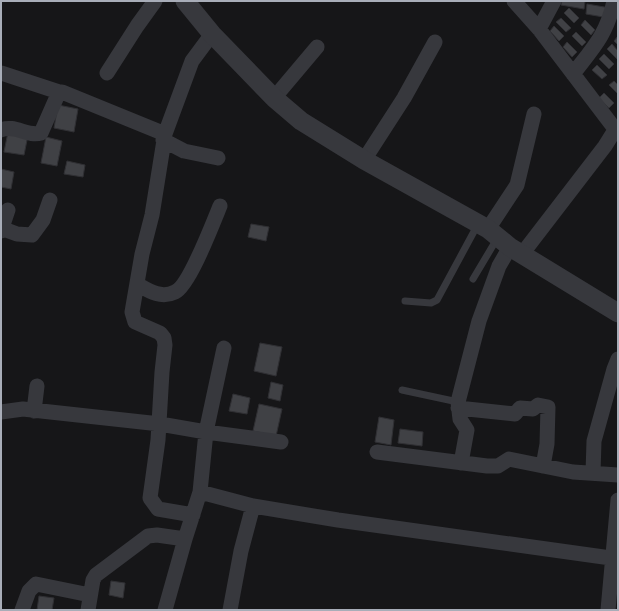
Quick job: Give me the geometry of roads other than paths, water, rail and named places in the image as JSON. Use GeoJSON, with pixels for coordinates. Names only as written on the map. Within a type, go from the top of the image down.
{"type":"FeatureCollection","features":[{"type":"Feature","properties":{"kind":"street"},"geometry":{"type":"LineString","coordinates":[[107,74],[137,26],[155,1]]}},
{"type":"Feature","properties":{"kind":"street"},"geometry":{"type":"LineString","coordinates":[[185,1],[212,34],[274,98],[301,121],[364,160],[499,238],[618,313]]}},
{"type":"Feature","properties":{"kind":"street"},"geometry":{"type":"LineString","coordinates":[[499,238],[605,146],[616,127],[539,29],[514,1]]}},
{"type":"Feature","properties":{"kind":"street"},"geometry":{"type":"LineString","coordinates":[[539,29],[554,1]]}},
{"type":"Feature","properties":{"kind":"street"},"geometry":{"type":"LineString","coordinates":[[573,74],[605,32],[611,16],[614,1]]}},
{"type":"Feature","properties":{"kind":"street"},"geometry":{"type":"LineString","coordinates":[[193,515],[158,509],[150,498],[160,424],[164,338],[160,333],[135,322],[132,317],[142,254],[152,214],[164,137],[192,62],[212,34]]}},
{"type":"Feature","properties":{"kind":"street"},"geometry":{"type":"LineString","coordinates":[[364,160],[404,98],[435,42]]}},
{"type":"Feature","properties":{"kind":"street"},"geometry":{"type":"LineString","coordinates":[[274,98],[317,47]]}},
{"type":"Feature","properties":{"kind":"street"},"geometry":{"type":"LineString","coordinates":[[1,73],[59,92],[68,93],[164,137],[184,151],[218,158]]}},
{"type":"Feature","properties":{"kind":"street"},"geometry":{"type":"LineString","coordinates":[[1,130],[8,128],[35,134],[41,133],[59,92]]}},
{"type":"Feature","properties":{"kind":"street"},"geometry":{"type":"LineString","coordinates":[[461,463],[467,430],[460,419],[458,405],[484,306],[499,266],[499,238],[517,185],[534,114]]}},
{"type":"Feature","properties":{"kind":"street"},"geometry":{"type":"LineString","coordinates":[[8,210],[1,229],[17,234],[32,235],[43,220],[50,200]]}},
{"type":"Feature","properties":{"kind":"street"},"geometry":{"type":"LineString","coordinates":[[137,284],[158,294],[166,295],[176,292],[191,270],[220,206]]}},
{"type":"Feature","properties":{"kind":"street"},"geometry":{"type":"LineString","coordinates":[[165,610],[200,492],[206,432],[224,348]]}},
{"type":"Feature","properties":{"kind":"street"},"geometry":{"type":"LineString","coordinates":[[592,473],[594,441],[618,359]]}},
{"type":"Feature","properties":{"kind":"street"},"geometry":{"type":"LineString","coordinates":[[34,411],[37,386]]}},
{"type":"Feature","properties":{"kind":"street"},"geometry":{"type":"LineString","coordinates":[[458,405],[515,414],[520,408],[533,409],[538,405],[548,407],[547,444],[543,466]]}},
{"type":"Feature","properties":{"kind":"street"},"geometry":{"type":"LineString","coordinates":[[1,412],[17,409],[160,424],[281,442]]}},
{"type":"Feature","properties":{"kind":"street"},"geometry":{"type":"LineString","coordinates":[[377,452],[461,463],[498,466],[509,459],[573,472],[618,475]]}},
{"type":"Feature","properties":{"kind":"street"},"geometry":{"type":"LineString","coordinates":[[200,492],[254,506],[345,522],[616,559]]}},
{"type":"Feature","properties":{"kind":"street"},"geometry":{"type":"LineString","coordinates":[[608,610],[616,559],[618,500]]}},
{"type":"Feature","properties":{"kind":"street"},"geometry":{"type":"LineString","coordinates":[[230,610],[241,551],[254,506]]}},
{"type":"Feature","properties":{"kind":"street"},"geometry":{"type":"LineString","coordinates":[[88,610],[93,580],[96,575],[145,538],[157,535],[185,540]]}},
{"type":"Feature","properties":{"kind":"street"},"geometry":{"type":"LineString","coordinates":[[22,610],[29,590],[36,584],[90,595]]}},
{"type":"Feature","properties":{"kind":"lane"},"geometry":{"type":"LineString","coordinates":[[473,280],[499,238]]}},
{"type":"Feature","properties":{"kind":"lane"},"geometry":{"type":"LineString","coordinates":[[405,301],[431,303],[437,300],[499,238]]}},
{"type":"Feature","properties":{"kind":"lane"},"geometry":{"type":"LineString","coordinates":[[402,390],[458,405]]}}]}
